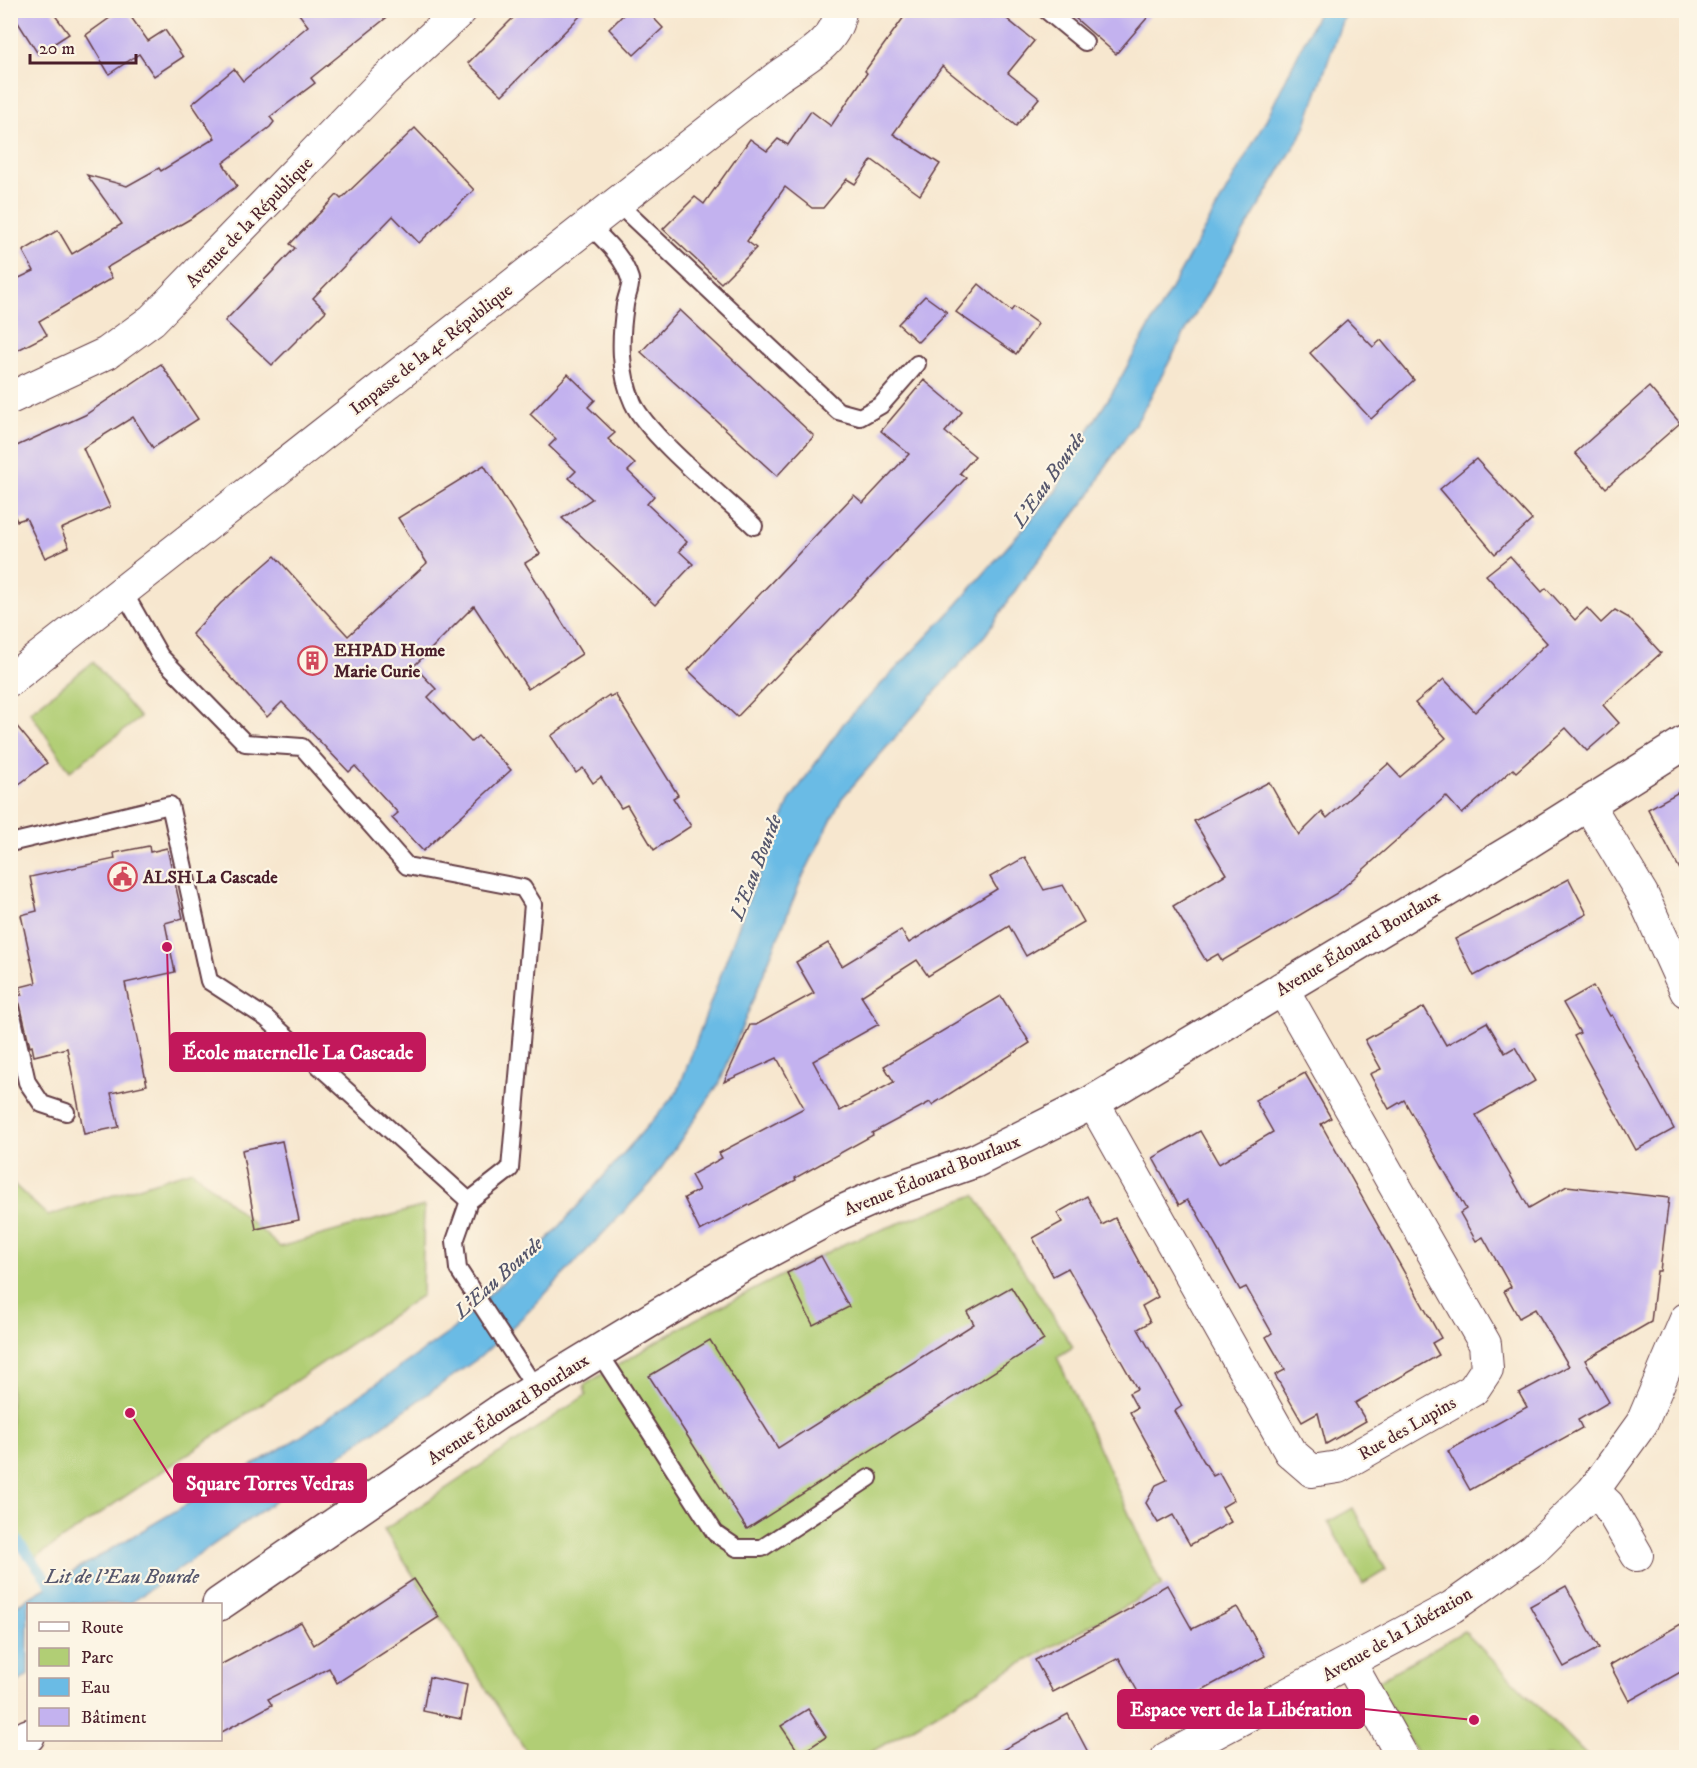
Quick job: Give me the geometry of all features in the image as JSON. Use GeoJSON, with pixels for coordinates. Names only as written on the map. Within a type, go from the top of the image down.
{"type":"FeatureCollection","features":[{"type":"Feature","properties":{"kind":"street","name":"Avenue de la République"},"geometry":{"type":"LineString","coordinates":[[10,398],[107,353],[152,320],[384,81],[461,10]]}},
{"type":"Feature","properties":{"kind":"street","name":"Impasse de la 4e République"},"geometry":{"type":"LineString","coordinates":[[10,680],[776,78],[829,40],[839,20],[840,10]]}},
{"type":"Feature","properties":{"kind":"street","name":"Avenue Édouard Bourlaux"},"geometry":{"type":"LineString","coordinates":[[222,1603],[536,1389],[733,1270],[833,1216],[887,1192],[975,1161],[1093,1102],[1588,804],[1686,742]]}},
{"type":"Feature","properties":{"kind":"street"},"geometry":{"type":"LineString","coordinates":[[1588,804],[1642,894],[1686,991]]}},
{"type":"Feature","properties":{"kind":"street","name":"Rue des Lupins"},"geometry":{"type":"LineString","coordinates":[[1093,1102],[1290,1452],[1312,1471],[1338,1467],[1473,1390],[1487,1369],[1485,1344],[1282,988]]}},
{"type":"Feature","properties":{"kind":"street","name":"Avenue de la Libération"},"geometry":{"type":"LineString","coordinates":[[1184,1754],[1452,1606],[1525,1556],[1593,1491],[1642,1423],[1686,1319]]}},
{"type":"Feature","properties":{"kind":"street"},"geometry":{"type":"LineString","coordinates":[[1593,1491],[1608,1505],[1637,1555]]}},
{"type":"Feature","properties":{"kind":"street"},"geometry":{"type":"LineString","coordinates":[[1350,1663],[1403,1758]]}},
{"type":"Feature","properties":{"kind":"street"},"geometry":{"type":"LineString","coordinates":[[10,1749],[27,1737]]}},
{"type":"Feature","properties":{"kind":"lane"},"geometry":{"type":"LineString","coordinates":[[1046,10],[1085,42]]}},
{"type":"Feature","properties":{"kind":"lane"},"geometry":{"type":"LineString","coordinates":[[618,202],[838,411],[860,417],[881,405],[917,364]]}},
{"type":"Feature","properties":{"kind":"lane"},"geometry":{"type":"LineString","coordinates":[[589,225],[618,254],[631,280],[625,305],[621,347],[623,376],[634,405],[657,435],[754,526]]}},
{"type":"Feature","properties":{"kind":"lane"},"geometry":{"type":"LineString","coordinates":[[123,591],[160,656],[245,743],[302,747],[407,866],[523,888],[533,904],[510,1170],[469,1201],[455,1241],[458,1269],[536,1389]]}},
{"type":"Feature","properties":{"kind":"lane"},"geometry":{"type":"LineString","coordinates":[[10,843],[170,805],[209,981],[266,1018],[469,1201]]}},
{"type":"Feature","properties":{"kind":"lane"},"geometry":{"type":"LineString","coordinates":[[10,1006],[27,1082],[42,1104],[66,1112]]}},
{"type":"Feature","properties":{"kind":"lane"},"geometry":{"type":"LineString","coordinates":[[598,1351],[715,1533],[737,1548],[762,1548],[869,1478]]}},
{"type":"Feature","properties":{"kind":"green space"},"geometry":{"type":"Polygon","coordinates":[[[93,662],[140,718],[70,771],[30,712],[93,662]]]}},
{"type":"Feature","properties":{"kind":"green space"},"geometry":{"type":"Polygon","coordinates":[[[192,1170],[280,1247],[424,1206],[422,1295],[33,1559],[11,1530],[10,1181],[48,1216],[192,1170]]]}},
{"type":"Feature","properties":{"kind":"green space"},"geometry":{"type":"Polygon","coordinates":[[[975,1195],[1073,1347],[1057,1357],[1162,1586],[1004,1673],[863,1757],[530,1757],[384,1530],[586,1395],[584,1385],[694,1320],[846,1243],[975,1195]]]}},
{"type":"Feature","properties":{"kind":"green space"},"geometry":{"type":"Polygon","coordinates":[[[1353,1508],[1386,1570],[1363,1584],[1328,1522],[1353,1508]]]}},
{"type":"Feature","properties":{"kind":"green space"},"geometry":{"type":"Polygon","coordinates":[[[1464,1631],[1588,1757],[1419,1757],[1376,1682],[1464,1631]]]}},
{"type":"Feature","properties":{"kind":"water","name":"Lit de l'Eau Bourde"},"geometry":{"type":"Polygon","coordinates":[[[1319,11],[1349,11],[1342,21],[1304,130],[1191,321],[1139,418],[1104,469],[1092,492],[1019,585],[986,634],[842,798],[802,878],[720,1082],[652,1182],[526,1314],[480,1357],[130,1603],[27,1603],[27,1676],[11,1688],[10,1609],[300,1437],[450,1332],[554,1233],[678,1091],[746,906],[790,800],[843,724],[953,609],[1056,491],[1076,449],[1111,395],[1265,122],[1319,11]]]}},
{"type":"Feature","properties":{"kind":"building"},"geometry":{"type":"Polygon","coordinates":[[[10,10],[51,10],[69,34],[38,54],[10,10]]]}},
{"type":"Feature","properties":{"kind":"building"},"geometry":{"type":"Polygon","coordinates":[[[121,10],[126,10],[148,41],[165,30],[183,57],[154,76],[139,54],[109,74],[86,35],[121,10]]]}},
{"type":"Feature","properties":{"kind":"building"},"geometry":{"type":"Polygon","coordinates":[[[296,10],[396,10],[311,78],[315,83],[270,117],[274,122],[270,127],[223,163],[237,186],[190,219],[106,268],[112,278],[39,321],[47,335],[10,354],[10,267],[17,279],[34,271],[23,251],[58,230],[72,254],[122,224],[87,175],[127,186],[159,168],[161,171],[215,138],[192,104],[234,69],[243,81],[308,26],[296,10]]]}},
{"type":"Feature","properties":{"kind":"building"},"geometry":{"type":"Polygon","coordinates":[[[521,10],[586,10],[502,95],[468,63],[521,10]]]}},
{"type":"Feature","properties":{"kind":"building"},"geometry":{"type":"Polygon","coordinates":[[[628,10],[646,10],[663,28],[634,55],[609,29],[628,10]]]}},
{"type":"Feature","properties":{"kind":"building"},"geometry":{"type":"Polygon","coordinates":[[[909,10],[996,10],[1034,41],[1008,73],[1039,98],[1016,126],[942,66],[893,134],[940,164],[920,195],[872,160],[855,184],[847,179],[823,208],[812,208],[785,187],[747,241],[756,248],[721,283],[663,229],[695,197],[704,204],[750,139],[767,151],[778,139],[788,145],[811,111],[831,126],[867,73],[865,71],[909,10]]]}},
{"type":"Feature","properties":{"kind":"building"},"geometry":{"type":"Polygon","coordinates":[[[1066,10],[1154,10],[1116,54],[1066,10]]]}},
{"type":"Feature","properties":{"kind":"building"},"geometry":{"type":"Polygon","coordinates":[[[415,128],[474,190],[419,243],[393,216],[313,298],[326,311],[272,365],[225,321],[295,248],[290,244],[337,195],[341,199],[415,128]]]}},
{"type":"Feature","properties":{"kind":"building"},"geometry":{"type":"Polygon","coordinates":[[[979,284],[1011,311],[1014,307],[1038,324],[1016,354],[956,312],[979,284]]]}},
{"type":"Feature","properties":{"kind":"building"},"geometry":{"type":"Polygon","coordinates":[[[925,296],[947,312],[918,342],[898,324],[925,296]]]}},
{"type":"Feature","properties":{"kind":"building"},"geometry":{"type":"Polygon","coordinates":[[[680,310],[814,436],[777,476],[641,352],[680,310]]]}},
{"type":"Feature","properties":{"kind":"building"},"geometry":{"type":"Polygon","coordinates":[[[1347,320],[1373,347],[1381,340],[1414,380],[1371,419],[1310,353],[1347,320]]]}},
{"type":"Feature","properties":{"kind":"building"},"geometry":{"type":"Polygon","coordinates":[[[161,364],[198,419],[153,448],[133,417],[83,448],[110,507],[61,529],[69,547],[45,558],[26,518],[17,521],[10,506],[10,449],[85,415],[161,364]]]}},
{"type":"Feature","properties":{"kind":"building"},"geometry":{"type":"Polygon","coordinates":[[[568,374],[595,400],[588,407],[615,433],[608,439],[635,464],[628,471],[654,496],[647,504],[687,542],[679,551],[693,564],[655,605],[562,518],[592,499],[569,478],[576,471],[549,446],[556,439],[530,414],[568,374]]]}},
{"type":"Feature","properties":{"kind":"building"},"geometry":{"type":"Polygon","coordinates":[[[924,380],[962,412],[945,432],[975,456],[960,473],[966,478],[737,717],[688,670],[854,495],[863,503],[909,454],[881,431],[924,380]]]}},
{"type":"Feature","properties":{"kind":"building"},"geometry":{"type":"Polygon","coordinates":[[[1649,387],[1680,423],[1606,488],[1575,453],[1649,387]]]}},
{"type":"Feature","properties":{"kind":"building"},"geometry":{"type":"Polygon","coordinates":[[[1476,459],[1532,520],[1495,554],[1440,489],[1476,459]]]}},
{"type":"Feature","properties":{"kind":"building","name":"EHPAD Home Marie Curie"},"geometry":{"type":"Polygon","coordinates":[[[484,465],[540,554],[525,563],[582,654],[528,689],[474,606],[414,666],[436,689],[428,697],[471,742],[478,736],[511,770],[423,851],[392,818],[398,813],[355,766],[349,772],[282,702],[267,717],[192,634],[221,603],[275,556],[348,636],[427,563],[398,518],[484,465]]]}},
{"type":"Feature","properties":{"kind":"building"},"geometry":{"type":"Polygon","coordinates":[[[1510,556],[1542,592],[1546,588],[1575,620],[1587,608],[1601,623],[1615,610],[1629,618],[1661,653],[1603,705],[1619,723],[1587,751],[1566,728],[1516,772],[1513,769],[1462,814],[1446,796],[1337,893],[1222,961],[1218,954],[1206,961],[1173,906],[1226,874],[1194,821],[1269,782],[1299,835],[1322,812],[1327,818],[1388,764],[1400,777],[1446,738],[1415,703],[1444,679],[1475,712],[1547,643],[1486,575],[1510,556]]]}},
{"type":"Feature","properties":{"kind":"building"},"geometry":{"type":"Polygon","coordinates":[[[615,694],[678,795],[673,798],[691,826],[654,850],[627,805],[621,808],[601,777],[593,783],[583,768],[576,773],[551,736],[609,695],[610,697],[615,694]]]}},
{"type":"Feature","properties":{"kind":"building"},"geometry":{"type":"Polygon","coordinates":[[[10,718],[47,763],[10,791],[10,718]]]}},
{"type":"Feature","properties":{"kind":"building"},"geometry":{"type":"Polygon","coordinates":[[[1686,788],[1686,881],[1648,809],[1686,788]]]}},
{"type":"Feature","properties":{"kind":"building"},"geometry":{"type":"Polygon","coordinates":[[[149,846],[150,852],[167,848],[183,918],[165,923],[175,972],[125,983],[147,1085],[111,1093],[119,1127],[84,1134],[67,1048],[34,1056],[20,1004],[15,996],[22,995],[20,987],[36,983],[21,915],[37,911],[30,877],[115,859],[114,853],[149,846]]]}},
{"type":"Feature","properties":{"kind":"building"},"geometry":{"type":"Polygon","coordinates":[[[1025,857],[1044,890],[1063,885],[1084,922],[1026,956],[1009,926],[928,976],[917,960],[861,996],[879,1024],[813,1061],[840,1111],[894,1082],[884,1066],[1001,996],[1030,1043],[932,1105],[930,1102],[872,1133],[873,1135],[795,1178],[796,1180],[700,1231],[684,1198],[699,1190],[691,1175],[722,1158],[719,1153],[804,1108],[777,1058],[724,1082],[750,1025],[756,1025],[814,993],[796,962],[828,943],[842,966],[901,930],[909,943],[997,889],[990,877],[1025,857]]]}},
{"type":"Feature","properties":{"kind":"building"},"geometry":{"type":"Polygon","coordinates":[[[1569,879],[1587,914],[1474,976],[1455,939],[1569,879]]]}},
{"type":"Feature","properties":{"kind":"building"},"geometry":{"type":"Polygon","coordinates":[[[1593,986],[1610,1016],[1612,1015],[1674,1129],[1636,1150],[1574,1036],[1580,1033],[1563,1003],[1593,986]]]}},
{"type":"Feature","properties":{"kind":"building"},"geometry":{"type":"Polygon","coordinates":[[[1424,1007],[1446,1045],[1487,1022],[1505,1053],[1515,1047],[1535,1081],[1476,1115],[1529,1208],[1567,1186],[1669,1198],[1651,1322],[1585,1360],[1609,1402],[1578,1420],[1582,1428],[1470,1490],[1448,1451],[1527,1407],[1519,1393],[1569,1366],[1535,1309],[1519,1318],[1504,1291],[1511,1287],[1483,1237],[1476,1241],[1460,1213],[1466,1209],[1404,1100],[1389,1109],[1370,1074],[1381,1069],[1365,1040],[1424,1007]]]}},
{"type":"Feature","properties":{"kind":"building"},"geometry":{"type":"Polygon","coordinates":[[[1305,1073],[1331,1118],[1321,1124],[1441,1338],[1432,1343],[1439,1355],[1355,1403],[1366,1421],[1326,1444],[1318,1413],[1302,1422],[1275,1375],[1285,1370],[1266,1337],[1272,1333],[1246,1287],[1240,1290],[1196,1211],[1187,1200],[1179,1205],[1153,1158],[1200,1131],[1219,1164],[1273,1132],[1255,1100],[1305,1073]]]}},
{"type":"Feature","properties":{"kind":"building"},"geometry":{"type":"Polygon","coordinates":[[[282,1141],[299,1220],[256,1229],[242,1150],[282,1141]]]}},
{"type":"Feature","properties":{"kind":"building"},"geometry":{"type":"Polygon","coordinates":[[[1087,1196],[1102,1225],[1115,1218],[1158,1297],[1142,1306],[1150,1322],[1138,1329],[1182,1406],[1175,1411],[1213,1476],[1219,1473],[1234,1500],[1222,1507],[1231,1522],[1190,1545],[1173,1515],[1158,1523],[1146,1503],[1156,1485],[1167,1480],[1130,1412],[1137,1408],[1129,1393],[1137,1389],[1068,1268],[1053,1276],[1033,1238],[1062,1222],[1057,1213],[1087,1196]]]}},
{"type":"Feature","properties":{"kind":"building"},"geometry":{"type":"Polygon","coordinates":[[[821,1256],[849,1307],[813,1325],[787,1273],[821,1256]]]}},
{"type":"Feature","properties":{"kind":"building"},"geometry":{"type":"Polygon","coordinates":[[[1011,1287],[1044,1340],[747,1529],[649,1376],[710,1340],[778,1448],[974,1324],[967,1312],[1011,1287]]]}},
{"type":"Feature","properties":{"kind":"building"},"geometry":{"type":"Polygon","coordinates":[[[414,1579],[439,1617],[337,1683],[329,1668],[268,1699],[272,1705],[222,1732],[222,1664],[301,1622],[314,1645],[414,1579]]]}},
{"type":"Feature","properties":{"kind":"building"},"geometry":{"type":"Polygon","coordinates":[[[1167,1585],[1192,1629],[1237,1607],[1265,1656],[1152,1717],[1119,1658],[1053,1692],[1035,1660],[1133,1607],[1132,1605],[1167,1585]]]}},
{"type":"Feature","properties":{"kind":"building"},"geometry":{"type":"Polygon","coordinates":[[[1566,1586],[1599,1648],[1564,1667],[1530,1606],[1566,1586]]]}},
{"type":"Feature","properties":{"kind":"building"},"geometry":{"type":"Polygon","coordinates":[[[1686,1621],[1686,1669],[1629,1701],[1610,1665],[1686,1621]]]}},
{"type":"Feature","properties":{"kind":"building"},"geometry":{"type":"Polygon","coordinates":[[[429,1677],[467,1685],[461,1719],[423,1711],[429,1677]]]}},
{"type":"Feature","properties":{"kind":"building"},"geometry":{"type":"Polygon","coordinates":[[[808,1709],[826,1737],[800,1754],[781,1726],[808,1709]]]}},
{"type":"Feature","properties":{"kind":"building"},"geometry":{"type":"Polygon","coordinates":[[[1068,1714],[1091,1758],[988,1758],[1068,1714]]]}},
{"type":"Feature","properties":{"kind":"waterway"},"geometry":{"type":"LineString","coordinates":[[10,1530],[64,1603]]}},
{"type":"Feature","properties":{"kind":"place","name":"EHPAD Home Marie Curie"},"geometry":{"type":"Point","coordinates":[313,660]}},
{"type":"Feature","properties":{"kind":"place","name":"ALSH La Cascade"},"geometry":{"type":"Point","coordinates":[122,877]}},
{"type":"Feature","properties":{"kind":"place","name":"École maternelle La Cascade"},"geometry":{"type":"Point","coordinates":[167,947]}},
{"type":"Feature","properties":{"kind":"place","name":"Square Torres Vedras"},"geometry":{"type":"Point","coordinates":[130,1413]}},
{"type":"Feature","properties":{"kind":"place","name":"Espace vert de la Libération"},"geometry":{"type":"Point","coordinates":[1474,1720]}},
{"type":"Feature","properties":{"kind":"water label","name":"L'Eau Bourde"},"geometry":{"type":"Point","coordinates":[1048,479]}},
{"type":"Feature","properties":{"kind":"water label","name":"L'Eau Bourde"},"geometry":{"type":"Point","coordinates":[755,867]}},
{"type":"Feature","properties":{"kind":"water label","name":"L'Eau Bourde"},"geometry":{"type":"Point","coordinates":[498,1277]}}]}
